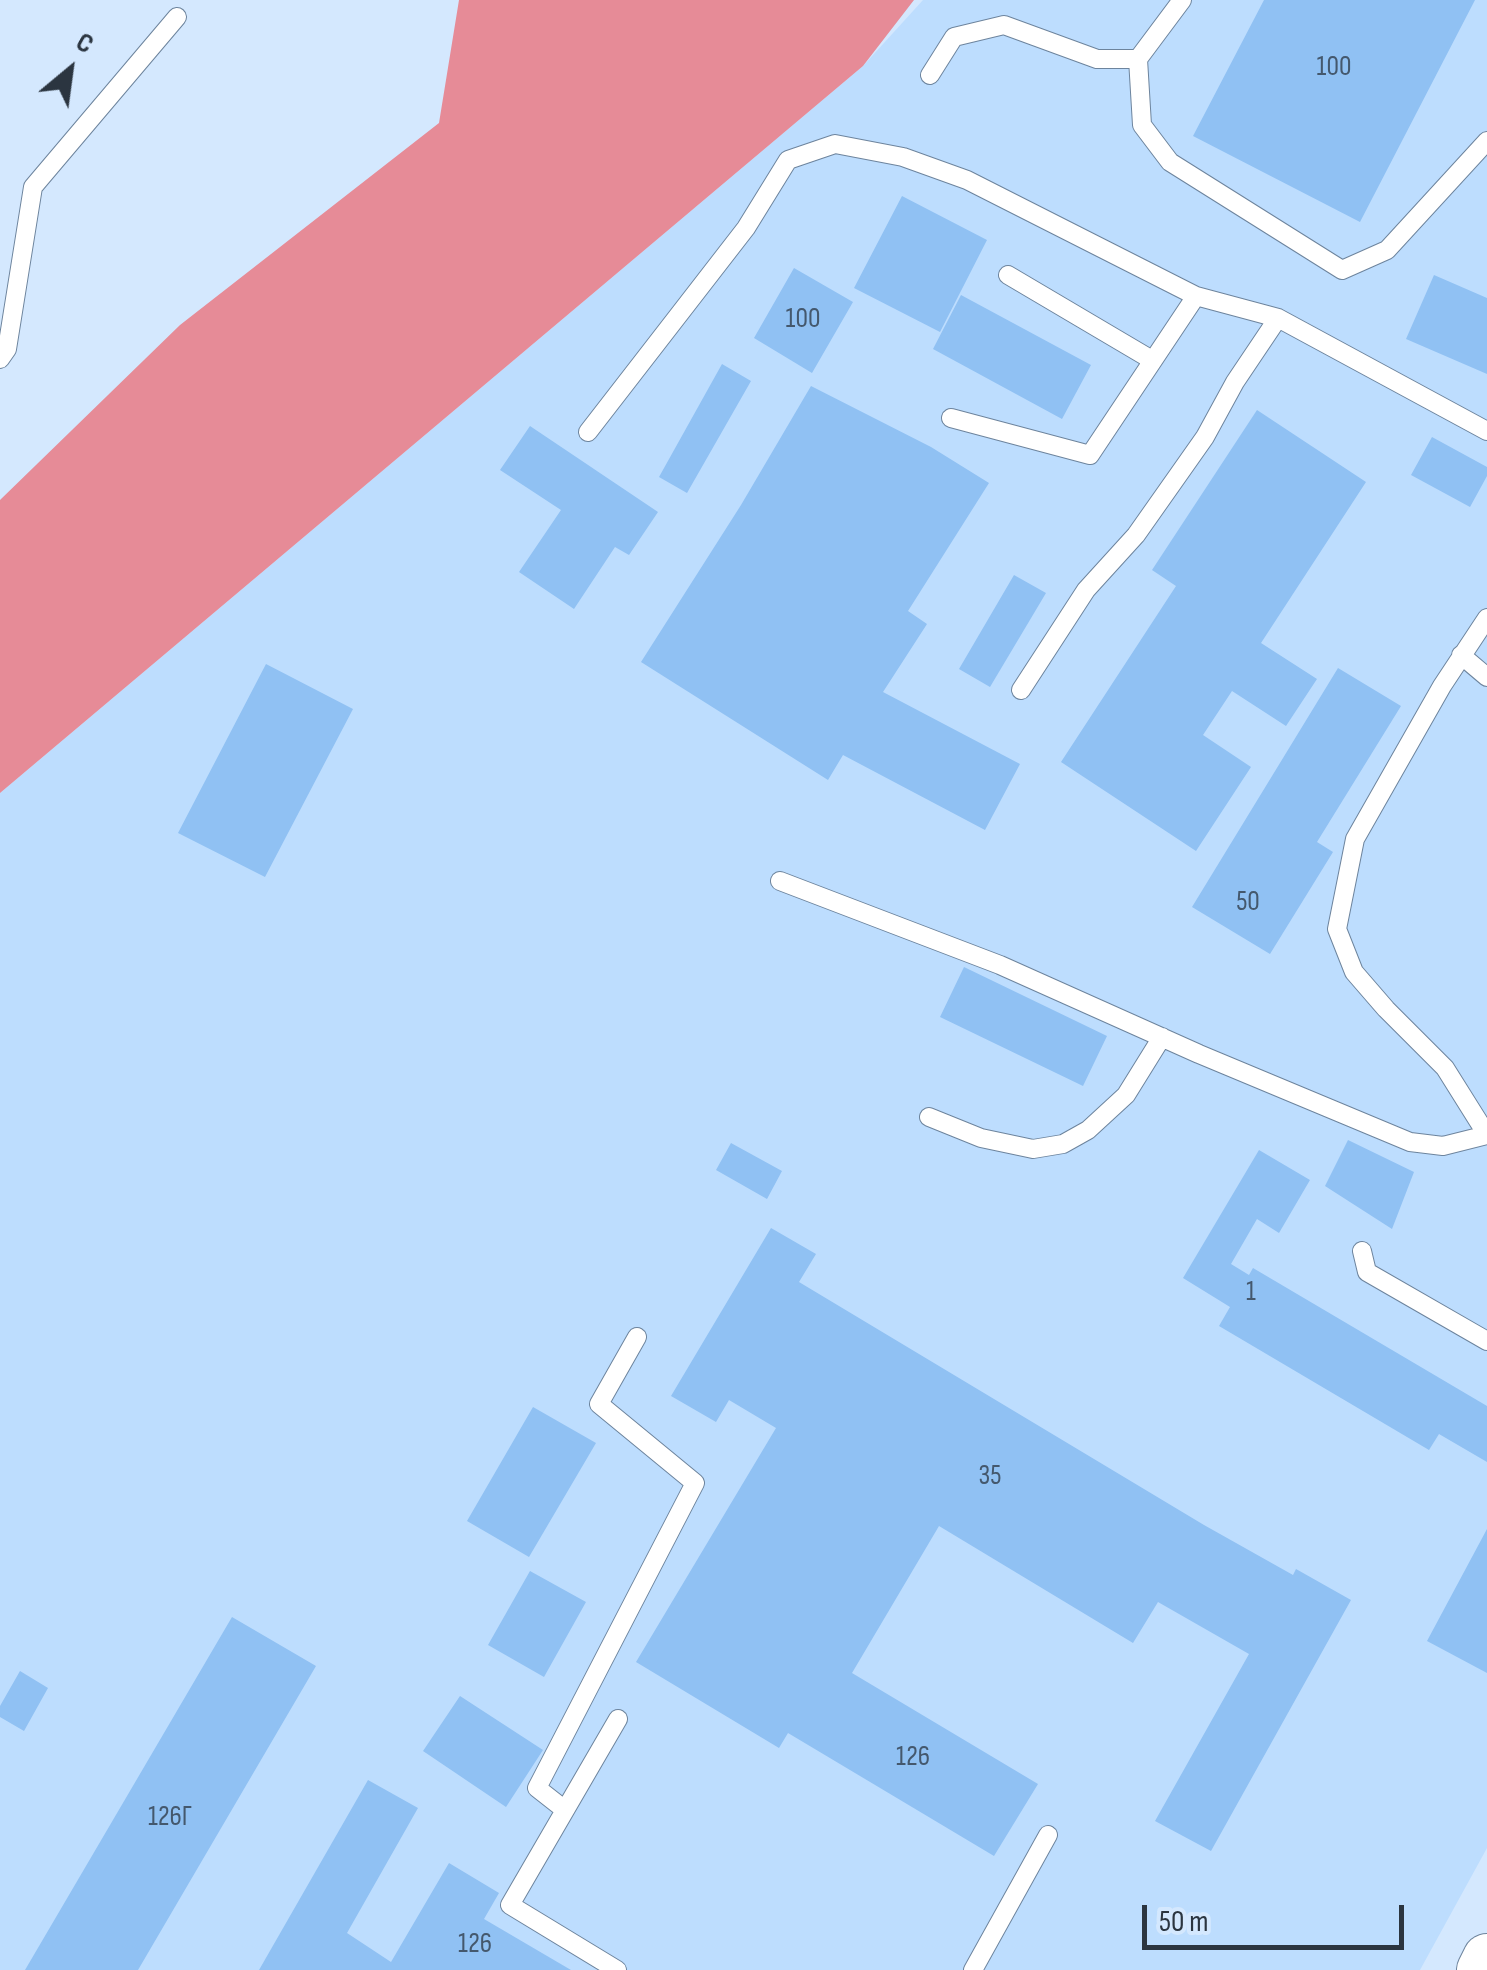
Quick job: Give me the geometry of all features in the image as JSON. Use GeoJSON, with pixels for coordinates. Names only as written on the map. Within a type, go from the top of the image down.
{"type":"FeatureCollection","features":[{"type":"Feature","properties":{"kind":"main road"},"geometry":{"type":"LineString","coordinates":[[1480,1970],[1487,1958]]}},
{"type":"Feature","properties":{"kind":"lane"},"geometry":{"type":"LineString","coordinates":[[1182,0],[1138,59],[1142,125],[1170,162],[1342,270],[1387,250],[1487,141]]}},
{"type":"Feature","properties":{"kind":"lane"},"geometry":{"type":"LineString","coordinates":[[0,359],[7,349],[34,188],[177,17]]}},
{"type":"Feature","properties":{"kind":"lane"},"geometry":{"type":"LineString","coordinates":[[930,75],[954,37],[1004,25],[1097,59],[1138,59]]}},
{"type":"Feature","properties":{"kind":"lane"},"geometry":{"type":"LineString","coordinates":[[588,432],[746,228],[788,160],[835,144],[903,157],[967,180],[1196,296],[1278,318],[1487,431]]}},
{"type":"Feature","properties":{"kind":"lane"},"geometry":{"type":"LineString","coordinates":[[1008,275],[1152,360]]}},
{"type":"Feature","properties":{"kind":"lane"},"geometry":{"type":"LineString","coordinates":[[951,418],[1090,454],[1196,296]]}},
{"type":"Feature","properties":{"kind":"lane"},"geometry":{"type":"LineString","coordinates":[[1020,690],[1086,590],[1136,535],[1205,437],[1278,318]]}},
{"type":"Feature","properties":{"kind":"lane"},"geometry":{"type":"LineString","coordinates":[[780,881],[1000,965],[1410,1142],[1443,1146],[1487,1135],[1445,1068],[1354,972],[1337,929],[1355,839],[1460,655],[1487,618]]}},
{"type":"Feature","properties":{"kind":"lane"},"geometry":{"type":"LineString","coordinates":[[1460,655],[1487,677]]}},
{"type":"Feature","properties":{"kind":"lane"},"geometry":{"type":"LineString","coordinates":[[929,1117],[981,1138],[1034,1149],[1063,1144],[1088,1130],[1126,1095],[1162,1037]]}},
{"type":"Feature","properties":{"kind":"lane"},"geometry":{"type":"LineString","coordinates":[[1362,1251],[1367,1272],[1487,1342]]}},
{"type":"Feature","properties":{"kind":"lane"},"geometry":{"type":"LineString","coordinates":[[565,1810],[537,1788],[695,1483],[599,1404],[637,1336]]}},
{"type":"Feature","properties":{"kind":"lane"},"geometry":{"type":"LineString","coordinates":[[618,1720],[510,1906],[618,1970]]}},
{"type":"Feature","properties":{"kind":"lane"},"geometry":{"type":"LineString","coordinates":[[972,1970],[1048,1835]]}},
{"type":"Feature","properties":{"kind":"shaded area"},"geometry":{"type":"Polygon","coordinates":[[[459,0],[914,0],[863,66],[0,793],[0,500],[180,325],[439,123],[459,0]]]}},
{"type":"Feature","properties":{"kind":"shaded area"},"geometry":{"type":"Polygon","coordinates":[[[923,0],[1487,0],[1487,1848],[1420,1970],[0,1970],[0,793],[863,66],[923,0]]]}},
{"type":"Feature","properties":{"kind":"building"},"geometry":{"type":"Polygon","coordinates":[[[1264,0],[1475,0],[1360,222],[1193,136],[1264,0]]]}},
{"type":"Feature","properties":{"kind":"building"},"geometry":{"type":"Polygon","coordinates":[[[902,196],[987,240],[940,332],[854,288],[902,196]]]}},
{"type":"Feature","properties":{"kind":"building"},"geometry":{"type":"Polygon","coordinates":[[[794,268],[853,302],[812,373],[754,338],[794,268]]]}},
{"type":"Feature","properties":{"kind":"building"},"geometry":{"type":"Polygon","coordinates":[[[1434,275],[1487,298],[1487,374],[1406,339],[1434,275]]]}},
{"type":"Feature","properties":{"kind":"building"},"geometry":{"type":"Polygon","coordinates":[[[961,295],[1091,365],[1062,419],[933,349],[961,295]]]}},
{"type":"Feature","properties":{"kind":"building"},"geometry":{"type":"Polygon","coordinates":[[[722,364],[751,381],[687,493],[659,477],[722,364]]]}},
{"type":"Feature","properties":{"kind":"building"},"geometry":{"type":"Polygon","coordinates":[[[811,386],[931,447],[989,483],[908,611],[927,624],[883,692],[1020,764],[985,830],[843,755],[828,780],[641,662],[811,386]]]}},
{"type":"Feature","properties":{"kind":"building"},"geometry":{"type":"Polygon","coordinates":[[[1257,410],[1366,482],[1261,643],[1317,679],[1286,726],[1232,691],[1203,735],[1251,767],[1196,851],[1061,762],[1176,586],[1152,570],[1257,410]]]}},
{"type":"Feature","properties":{"kind":"building"},"geometry":{"type":"Polygon","coordinates":[[[530,426],[658,512],[629,555],[615,547],[574,609],[519,572],[561,510],[500,470],[530,426]]]}},
{"type":"Feature","properties":{"kind":"building"},"geometry":{"type":"Polygon","coordinates":[[[1432,437],[1487,467],[1487,476],[1470,507],[1411,475],[1432,437]]]}},
{"type":"Feature","properties":{"kind":"building"},"geometry":{"type":"Polygon","coordinates":[[[1014,575],[1046,593],[990,687],[959,669],[1014,575]]]}},
{"type":"Feature","properties":{"kind":"building"},"geometry":{"type":"Polygon","coordinates":[[[266,664],[353,709],[265,877],[178,833],[266,664]]]}},
{"type":"Feature","properties":{"kind":"building"},"geometry":{"type":"Polygon","coordinates":[[[1338,668],[1401,706],[1317,842],[1333,852],[1270,954],[1192,907],[1338,668]]]}},
{"type":"Feature","properties":{"kind":"building"},"geometry":{"type":"Polygon","coordinates":[[[964,967],[1107,1036],[1083,1086],[940,1017],[964,967]]]}},
{"type":"Feature","properties":{"kind":"building"},"geometry":{"type":"Polygon","coordinates":[[[1348,1140],[1414,1172],[1392,1229],[1325,1186],[1348,1140]]]}},
{"type":"Feature","properties":{"kind":"building"},"geometry":{"type":"Polygon","coordinates":[[[731,1143],[782,1171],[767,1199],[716,1170],[731,1143]]]}},
{"type":"Feature","properties":{"kind":"building"},"geometry":{"type":"Polygon","coordinates":[[[1259,1150],[1310,1180],[1279,1233],[1257,1219],[1231,1264],[1249,1275],[1253,1268],[1487,1406],[1487,1462],[1439,1434],[1429,1450],[1219,1326],[1230,1307],[1183,1278],[1259,1150]]]}},
{"type":"Feature","properties":{"kind":"building"},"geometry":{"type":"Polygon","coordinates":[[[771,1228],[816,1254],[799,1282],[1204,1525],[1293,1575],[1296,1569],[1351,1600],[1211,1851],[1155,1821],[1249,1654],[1158,1602],[1133,1643],[939,1526],[852,1673],[1038,1784],[994,1856],[788,1733],[779,1748],[636,1662],[776,1428],[729,1400],[716,1422],[671,1396],[771,1228]]]}},
{"type":"Feature","properties":{"kind":"building"},"geometry":{"type":"Polygon","coordinates":[[[533,1407],[596,1443],[529,1557],[467,1521],[533,1407]]]}},
{"type":"Feature","properties":{"kind":"building"},"geometry":{"type":"Polygon","coordinates":[[[1487,1529],[1487,1673],[1427,1641],[1487,1529]]]}},
{"type":"Feature","properties":{"kind":"building"},"geometry":{"type":"Polygon","coordinates":[[[530,1571],[586,1602],[544,1677],[488,1645],[530,1571]]]}},
{"type":"Feature","properties":{"kind":"building"},"geometry":{"type":"Polygon","coordinates":[[[232,1617],[316,1666],[138,1970],[25,1970],[232,1617]]]}},
{"type":"Feature","properties":{"kind":"building"},"geometry":{"type":"Polygon","coordinates":[[[20,1671],[48,1688],[24,1731],[0,1717],[0,1706],[20,1671]]]}},
{"type":"Feature","properties":{"kind":"building"},"geometry":{"type":"Polygon","coordinates":[[[460,1696],[543,1750],[506,1807],[423,1751],[460,1696]]]}},
{"type":"Feature","properties":{"kind":"building"},"geometry":{"type":"Polygon","coordinates":[[[368,1780],[418,1808],[347,1933],[391,1962],[449,1863],[499,1893],[484,1919],[571,1970],[259,1970],[368,1780]]]}}]}
